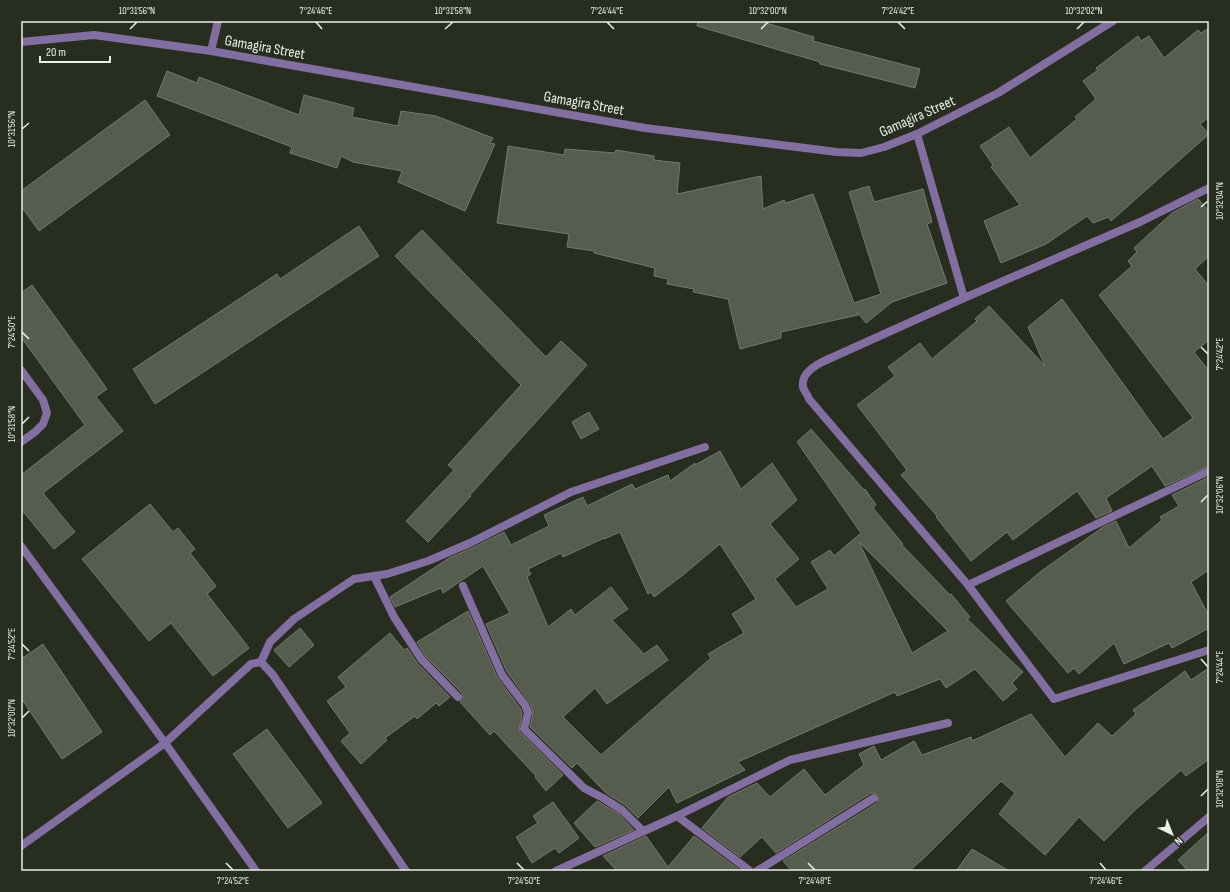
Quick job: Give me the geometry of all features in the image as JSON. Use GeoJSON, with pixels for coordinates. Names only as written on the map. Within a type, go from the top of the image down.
{"type":"FeatureCollection","features":[{"type":"Feature","properties":{"kind":"street"},"geometry":{"type":"LineString","coordinates":[[211,51],[218,21]]}},
{"type":"Feature","properties":{"kind":"street","name":"Gamagira Street"},"geometry":{"type":"LineString","coordinates":[[21,42],[94,35],[211,51],[645,128],[837,152],[861,153],[917,134],[998,93],[1113,21]]}},
{"type":"Feature","properties":{"kind":"street"},"geometry":{"type":"LineString","coordinates":[[917,134],[964,298]]}},
{"type":"Feature","properties":{"kind":"street"},"geometry":{"type":"LineString","coordinates":[[1209,188],[1140,222],[964,298],[812,368],[805,376],[803,386],[810,399],[968,585],[1054,699],[1209,650]]}},
{"type":"Feature","properties":{"kind":"street"},"geometry":{"type":"LineString","coordinates":[[21,370],[42,400],[47,413],[43,424],[21,442]]}},
{"type":"Feature","properties":{"kind":"street"},"geometry":{"type":"LineString","coordinates":[[261,662],[270,642],[294,619],[354,579],[387,574],[428,561],[476,540],[571,492],[705,447]]}},
{"type":"Feature","properties":{"kind":"street"},"geometry":{"type":"LineString","coordinates":[[968,585],[1209,471]]}},
{"type":"Feature","properties":{"kind":"street"},"geometry":{"type":"LineString","coordinates":[[21,546],[165,743],[256,871]]}},
{"type":"Feature","properties":{"kind":"street"},"geometry":{"type":"LineString","coordinates":[[374,576],[394,617],[422,660],[458,698]]}},
{"type":"Feature","properties":{"kind":"street"},"geometry":{"type":"LineString","coordinates":[[463,586],[502,675],[525,705],[528,712],[524,729],[584,788],[622,810],[643,832]]}},
{"type":"Feature","properties":{"kind":"street"},"geometry":{"type":"LineString","coordinates":[[21,846],[165,743],[251,664],[261,662]]}},
{"type":"Feature","properties":{"kind":"street"},"geometry":{"type":"LineString","coordinates":[[261,662],[273,675],[406,871]]}},
{"type":"Feature","properties":{"kind":"street"},"geometry":{"type":"LineString","coordinates":[[556,871],[677,816],[790,760],[948,723]]}},
{"type":"Feature","properties":{"kind":"street"},"geometry":{"type":"LineString","coordinates":[[757,871],[874,798]]}},
{"type":"Feature","properties":{"kind":"street"},"geometry":{"type":"LineString","coordinates":[[677,816],[750,871]]}},
{"type":"Feature","properties":{"kind":"street"},"geometry":{"type":"LineString","coordinates":[[1145,871],[1209,817]]}},
{"type":"Feature","properties":{"kind":"building"},"geometry":{"type":"Polygon","coordinates":[[[698,21],[759,21],[814,37],[813,41],[920,69],[915,88],[820,64],[820,62],[697,26],[698,21]]]}},
{"type":"Feature","properties":{"kind":"building"},"geometry":{"type":"Polygon","coordinates":[[[1209,28],[1209,117],[1200,124],[1209,134],[1111,221],[1109,217],[1093,223],[1087,216],[1046,244],[1001,263],[984,221],[1020,205],[991,167],[993,165],[980,146],[1009,127],[1030,158],[1077,119],[1075,117],[1096,99],[1083,81],[1098,70],[1096,68],[1138,36],[1141,41],[1149,36],[1164,58],[1198,30],[1201,33],[1209,28]]]}},
{"type":"Feature","properties":{"kind":"building"},"geometry":{"type":"Polygon","coordinates":[[[167,71],[197,83],[199,77],[299,115],[304,95],[354,108],[352,117],[398,126],[401,111],[436,116],[493,138],[490,143],[495,144],[465,211],[398,182],[402,171],[353,162],[341,156],[337,168],[290,153],[292,147],[157,96],[167,71]]]}},
{"type":"Feature","properties":{"kind":"building"},"geometry":{"type":"Polygon","coordinates":[[[145,100],[170,135],[39,231],[21,206],[21,191],[145,100]]]}},
{"type":"Feature","properties":{"kind":"building"},"geometry":{"type":"Polygon","coordinates":[[[508,146],[564,155],[565,149],[615,153],[616,150],[654,156],[654,160],[680,163],[677,194],[761,176],[763,209],[784,200],[786,203],[813,194],[854,303],[881,294],[849,192],[869,186],[874,202],[923,189],[932,222],[927,224],[947,283],[892,302],[866,323],[857,312],[858,315],[781,332],[781,338],[740,349],[728,299],[693,292],[694,289],[667,284],[668,279],[654,276],[655,268],[594,253],[594,251],[567,247],[569,234],[497,223],[508,146]]]}},
{"type":"Feature","properties":{"kind":"building"},"geometry":{"type":"Polygon","coordinates":[[[1198,199],[1209,211],[1209,256],[1195,269],[1209,286],[1209,340],[1194,352],[1209,371],[1209,466],[1165,486],[1152,466],[1106,498],[1112,511],[1096,518],[1077,491],[1013,540],[1007,532],[971,561],[936,517],[937,516],[901,475],[907,470],[857,405],[895,376],[888,367],[920,343],[932,359],[977,321],[975,319],[989,306],[1045,366],[1028,327],[1062,299],[1163,439],[1193,418],[1099,295],[1132,266],[1128,261],[1137,252],[1134,248],[1172,213],[1198,199]]]}},
{"type":"Feature","properties":{"kind":"building"},"geometry":{"type":"Polygon","coordinates":[[[359,226],[379,256],[155,404],[133,369],[277,274],[280,279],[359,226]]]}},
{"type":"Feature","properties":{"kind":"building"},"geometry":{"type":"Polygon","coordinates":[[[422,230],[546,357],[561,341],[587,365],[470,495],[471,496],[428,542],[406,521],[454,470],[448,465],[521,385],[395,256],[422,230]]]}},
{"type":"Feature","properties":{"kind":"building"},"geometry":{"type":"Polygon","coordinates":[[[32,285],[107,389],[96,397],[123,431],[43,493],[75,532],[54,549],[21,509],[21,475],[85,425],[21,337],[21,293],[32,285]]]}},
{"type":"Feature","properties":{"kind":"building"},"geometry":{"type":"Polygon","coordinates":[[[589,412],[599,429],[581,439],[572,422],[589,412]]]}},
{"type":"Feature","properties":{"kind":"building"},"geometry":{"type":"Polygon","coordinates":[[[811,429],[864,490],[865,489],[876,505],[873,508],[903,544],[902,545],[950,595],[951,594],[970,617],[967,619],[1023,672],[1012,683],[1017,689],[1003,701],[975,669],[946,688],[940,679],[897,696],[895,692],[738,762],[745,770],[677,803],[669,787],[638,818],[625,805],[606,793],[577,763],[572,768],[530,727],[533,714],[530,703],[507,672],[486,624],[510,613],[483,566],[443,593],[441,588],[395,607],[390,597],[449,558],[504,532],[511,545],[549,526],[544,515],[583,497],[587,506],[632,484],[635,489],[668,475],[670,481],[695,463],[695,465],[720,451],[741,489],[772,463],[797,500],[770,524],[799,559],[775,579],[796,607],[828,589],[811,562],[830,550],[834,556],[861,533],[797,442],[811,429]],[[620,532],[563,557],[561,553],[528,569],[531,574],[527,577],[548,627],[571,609],[575,615],[611,587],[628,609],[612,620],[644,654],[657,645],[668,660],[607,704],[595,688],[563,717],[601,755],[711,658],[708,654],[744,633],[732,614],[756,599],[720,544],[654,597],[651,592],[648,594],[620,532]],[[859,542],[912,653],[948,631],[859,542]]]}},
{"type":"Feature","properties":{"kind":"building"},"geometry":{"type":"Polygon","coordinates":[[[1209,477],[1209,570],[1191,582],[1209,616],[1209,628],[1172,648],[1169,643],[1124,664],[1114,643],[1079,674],[1074,668],[1068,673],[1006,601],[1040,572],[1103,527],[1116,521],[1129,548],[1162,520],[1160,517],[1179,506],[1172,495],[1209,477]]]}},
{"type":"Feature","properties":{"kind":"building"},"geometry":{"type":"Polygon","coordinates":[[[150,504],[173,532],[178,528],[195,549],[190,553],[216,586],[207,594],[249,648],[213,676],[171,623],[149,641],[82,559],[150,504]]]}},
{"type":"Feature","properties":{"kind":"building"},"geometry":{"type":"Polygon","coordinates":[[[468,611],[497,677],[520,708],[522,713],[519,731],[563,775],[546,791],[535,777],[536,776],[494,731],[490,735],[460,702],[463,698],[462,693],[426,657],[417,642],[468,611]]]}},
{"type":"Feature","properties":{"kind":"building"},"geometry":{"type":"Polygon","coordinates":[[[300,628],[314,645],[289,667],[274,650],[300,628]]]}},
{"type":"Feature","properties":{"kind":"building"},"geometry":{"type":"Polygon","coordinates":[[[390,633],[404,650],[407,648],[418,664],[450,697],[439,706],[436,703],[417,719],[415,716],[385,738],[387,740],[361,764],[341,741],[350,733],[327,701],[346,687],[338,677],[390,633]]]}},
{"type":"Feature","properties":{"kind":"building"},"geometry":{"type":"Polygon","coordinates":[[[43,644],[102,732],[62,759],[21,698],[21,659],[43,644]]]}},
{"type":"Feature","properties":{"kind":"building"},"geometry":{"type":"Polygon","coordinates":[[[1209,668],[1209,759],[1186,776],[1181,770],[1135,810],[1104,841],[1079,817],[1045,855],[999,814],[1015,793],[1001,781],[909,871],[792,871],[783,861],[877,803],[879,797],[874,793],[871,793],[776,853],[762,837],[740,857],[702,828],[728,797],[757,783],[770,797],[804,769],[825,795],[864,765],[859,754],[874,746],[881,760],[914,741],[922,755],[971,737],[972,741],[1031,714],[1065,757],[1098,723],[1112,736],[1136,714],[1133,710],[1185,671],[1191,680],[1209,668]]]}},
{"type":"Feature","properties":{"kind":"building"},"geometry":{"type":"Polygon","coordinates":[[[267,729],[322,803],[288,828],[233,754],[267,729]]]}},
{"type":"Feature","properties":{"kind":"building"},"geometry":{"type":"Polygon","coordinates":[[[597,801],[619,814],[634,830],[595,847],[574,823],[597,801]]]}},
{"type":"Feature","properties":{"kind":"building"},"geometry":{"type":"Polygon","coordinates":[[[553,802],[579,838],[559,853],[555,848],[532,863],[516,837],[538,823],[533,816],[553,802]]]}},
{"type":"Feature","properties":{"kind":"building"},"geometry":{"type":"Polygon","coordinates":[[[1209,832],[1209,871],[1188,871],[1178,860],[1209,832]]]}},
{"type":"Feature","properties":{"kind":"building"},"geometry":{"type":"Polygon","coordinates":[[[646,836],[668,867],[694,836],[741,871],[617,871],[603,856],[646,836]]]}},
{"type":"Feature","properties":{"kind":"building"},"geometry":{"type":"Polygon","coordinates":[[[972,849],[1009,871],[956,871],[972,849]]]}}]}
